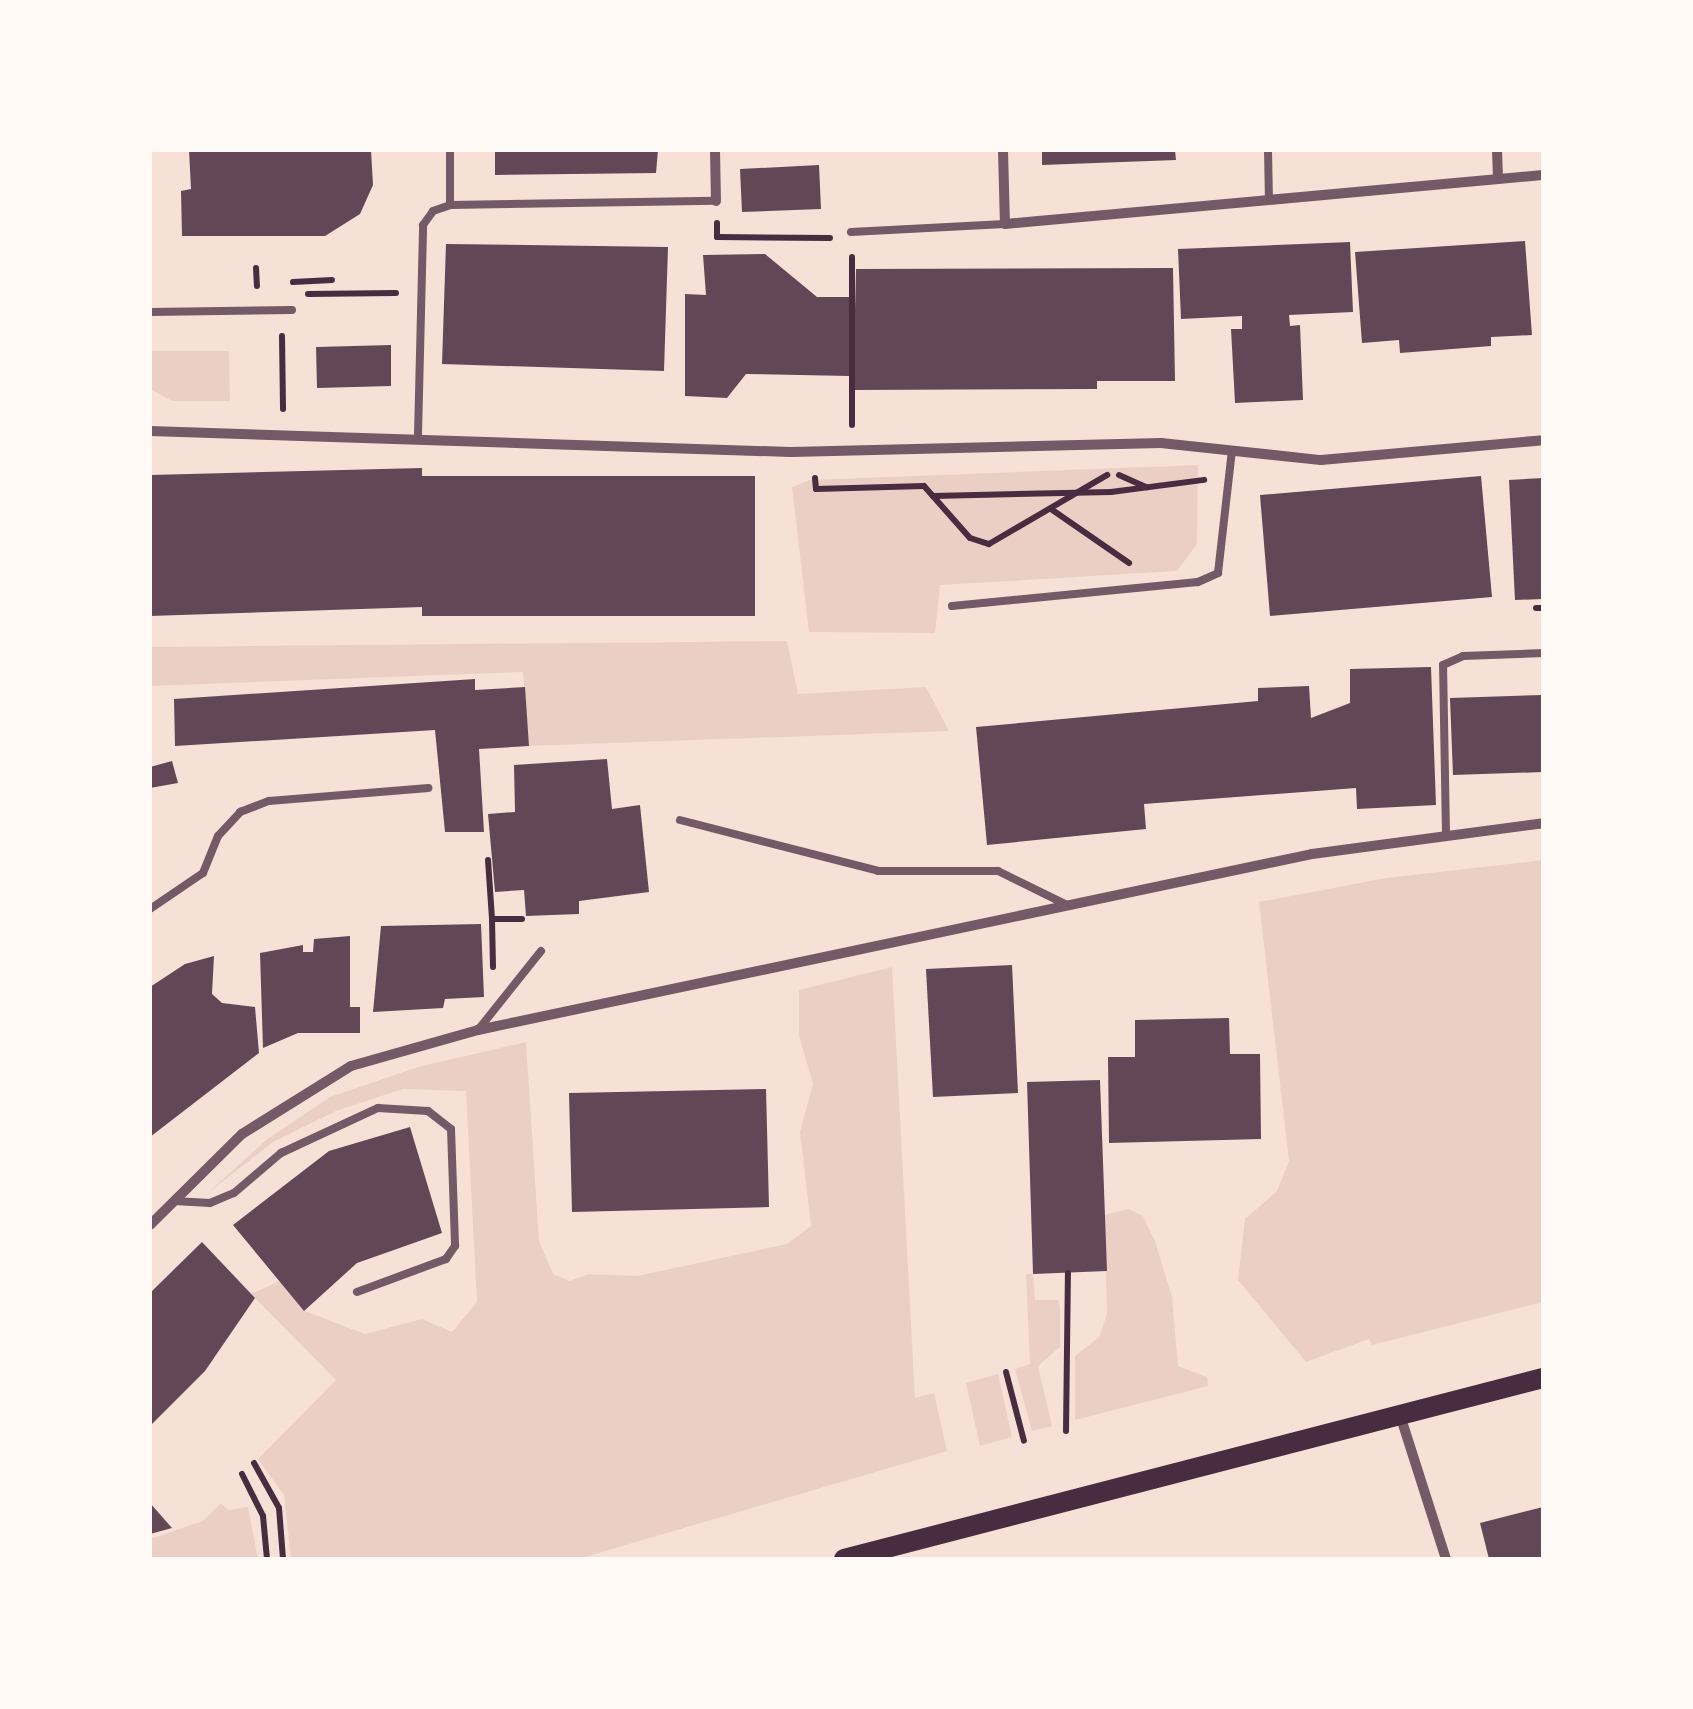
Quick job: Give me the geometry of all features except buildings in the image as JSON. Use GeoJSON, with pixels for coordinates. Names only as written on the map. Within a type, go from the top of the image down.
{"type":"FeatureCollection","features":[{"type":"Feature","properties":{"kind":"main road"},"geometry":{"type":"LineString","coordinates":[[844,1559],[1543,1378]]}},
{"type":"Feature","properties":{"kind":"street"},"geometry":{"type":"LineString","coordinates":[[715,150],[716,202]]}},
{"type":"Feature","properties":{"kind":"street"},"geometry":{"type":"LineString","coordinates":[[1002,150],[1005,224],[1543,174]]}},
{"type":"Feature","properties":{"kind":"street"},"geometry":{"type":"LineString","coordinates":[[1497,150],[1498,178]]}},
{"type":"Feature","properties":{"kind":"street"},"geometry":{"type":"LineString","coordinates":[[150,431],[418,435],[813,452],[1160,443],[1321,460],[1543,440]]}},
{"type":"Feature","properties":{"kind":"street"},"geometry":{"type":"LineString","coordinates":[[150,1225],[242,1134],[351,1066],[478,1030],[1312,854],[1543,823]]}},
{"type":"Feature","properties":{"kind":"street"},"geometry":{"type":"LineString","coordinates":[[1400,1414],[1446,1559]]}},
{"type":"Feature","properties":{"kind":"lane"},"geometry":{"type":"LineString","coordinates":[[450,150],[450,205]]}},
{"type":"Feature","properties":{"kind":"lane"},"geometry":{"type":"LineString","coordinates":[[1268,150],[1270,200]]}},
{"type":"Feature","properties":{"kind":"lane"},"geometry":{"type":"LineString","coordinates":[[418,435],[423,225],[433,211],[450,205],[716,202]]}},
{"type":"Feature","properties":{"kind":"lane"},"geometry":{"type":"LineString","coordinates":[[851,232],[1005,224]]}},
{"type":"Feature","properties":{"kind":"lane"},"geometry":{"type":"LineString","coordinates":[[150,312],[292,310]]}},
{"type":"Feature","properties":{"kind":"lane"},"geometry":{"type":"LineString","coordinates":[[952,606],[1163,586],[1218,573],[1225,478],[1232,451]]}},
{"type":"Feature","properties":{"kind":"lane"},"geometry":{"type":"LineString","coordinates":[[1446,834],[1443,665],[1464,656],[1543,653]]}},
{"type":"Feature","properties":{"kind":"lane"},"geometry":{"type":"LineString","coordinates":[[150,908],[202,873],[218,836],[240,812],[268,802],[428,788]]}},
{"type":"Feature","properties":{"kind":"lane"},"geometry":{"type":"LineString","coordinates":[[680,820],[878,870],[998,870],[1069,906]]}},
{"type":"Feature","properties":{"kind":"lane"},"geometry":{"type":"LineString","coordinates":[[478,1030],[541,951]]}},
{"type":"Feature","properties":{"kind":"lane"},"geometry":{"type":"LineString","coordinates":[[174,1202],[210,1203],[234,1194],[281,1154],[378,1108],[428,1111],[450,1130],[455,1246],[446,1259],[357,1292]]}},
{"type":"Feature","properties":{"kind":"path"},"geometry":{"type":"LineString","coordinates":[[716,202],[717,237],[850,238],[852,427]]}},
{"type":"Feature","properties":{"kind":"path"},"geometry":{"type":"LineString","coordinates":[[256,268],[257,288]]}},
{"type":"Feature","properties":{"kind":"path"},"geometry":{"type":"LineString","coordinates":[[310,281],[332,280]]}},
{"type":"Feature","properties":{"kind":"path"},"geometry":{"type":"LineString","coordinates":[[292,294],[406,292]]}},
{"type":"Feature","properties":{"kind":"path"},"geometry":{"type":"LineString","coordinates":[[282,310],[284,434]]}},
{"type":"Feature","properties":{"kind":"path"},"geometry":{"type":"LineString","coordinates":[[813,452],[816,489],[924,486],[980,543],[1010,534],[1071,493],[1109,474],[1146,487]]}},
{"type":"Feature","properties":{"kind":"path"},"geometry":{"type":"LineString","coordinates":[[933,496],[1071,493],[1225,478]]}},
{"type":"Feature","properties":{"kind":"path"},"geometry":{"type":"LineString","coordinates":[[1051,509],[1163,586]]}},
{"type":"Feature","properties":{"kind":"path"},"geometry":{"type":"LineString","coordinates":[[488,860],[493,973]]}},
{"type":"Feature","properties":{"kind":"path"},"geometry":{"type":"LineString","coordinates":[[492,919],[522,918]]}},
{"type":"Feature","properties":{"kind":"path"},"geometry":{"type":"LineString","coordinates":[[1066,1430],[1068,1273]]}},
{"type":"Feature","properties":{"kind":"path"},"geometry":{"type":"LineString","coordinates":[[1006,1372],[1024,1442]]}},
{"type":"Feature","properties":{"kind":"path"},"geometry":{"type":"LineString","coordinates":[[254,1463],[280,1508],[283,1559]]}},
{"type":"Feature","properties":{"kind":"path"},"geometry":{"type":"LineString","coordinates":[[242,1474],[262,1516],[267,1559]]}},
{"type":"Feature","properties":{"kind":"shaded area"},"geometry":{"type":"Polygon","coordinates":[[[150,351],[229,351],[230,401],[172,401],[150,389],[150,351]]]}},
{"type":"Feature","properties":{"kind":"shaded area"},"geometry":{"type":"Polygon","coordinates":[[[1198,465],[1197,544],[1177,571],[940,585],[935,633],[809,632],[792,487],[810,480],[1198,465]]]}},
{"type":"Feature","properties":{"kind":"shaded area"},"geometry":{"type":"Polygon","coordinates":[[[787,641],[798,694],[926,687],[949,731],[529,746],[523,672],[150,686],[150,647],[787,641]]]}},
{"type":"Feature","properties":{"kind":"shaded area"},"geometry":{"type":"Polygon","coordinates":[[[1543,860],[1543,1302],[1372,1345],[1369,1339],[1306,1362],[1238,1280],[1245,1219],[1277,1191],[1289,1161],[1259,902],[1386,878],[1543,860]]]}},
{"type":"Feature","properties":{"kind":"shaded area"},"geometry":{"type":"Polygon","coordinates":[[[892,967],[915,1398],[934,1393],[947,1451],[578,1559],[291,1559],[284,1495],[258,1459],[336,1380],[251,1294],[280,1281],[305,1311],[365,1334],[422,1319],[452,1332],[477,1302],[466,1091],[403,1089],[336,1111],[273,1142],[208,1193],[266,1140],[330,1097],[418,1067],[526,1042],[539,1241],[553,1274],[569,1281],[589,1274],[637,1276],[787,1244],[811,1226],[800,1132],[813,1084],[799,1036],[799,990],[892,967]]]}},
{"type":"Feature","properties":{"kind":"shaded area"},"geometry":{"type":"Polygon","coordinates":[[[1129,1209],[1143,1216],[1155,1241],[1172,1297],[1178,1366],[1207,1377],[1208,1386],[1075,1420],[1075,1356],[1099,1337],[1107,1314],[1104,1215],[1129,1209]]]}},
{"type":"Feature","properties":{"kind":"shaded area"},"geometry":{"type":"Polygon","coordinates":[[[1026,1274],[1033,1274],[1035,1300],[1058,1300],[1060,1307],[1060,1347],[1038,1366],[1052,1426],[1032,1431],[1015,1369],[1030,1364],[1026,1274]]]}},
{"type":"Feature","properties":{"kind":"shaded area"},"geometry":{"type":"Polygon","coordinates":[[[998,1374],[1012,1437],[980,1446],[966,1383],[998,1374]]]}},
{"type":"Feature","properties":{"kind":"shaded area"},"geometry":{"type":"Polygon","coordinates":[[[221,1503],[228,1510],[248,1507],[258,1559],[150,1559],[150,1539],[203,1521],[221,1503]]]}}]}
